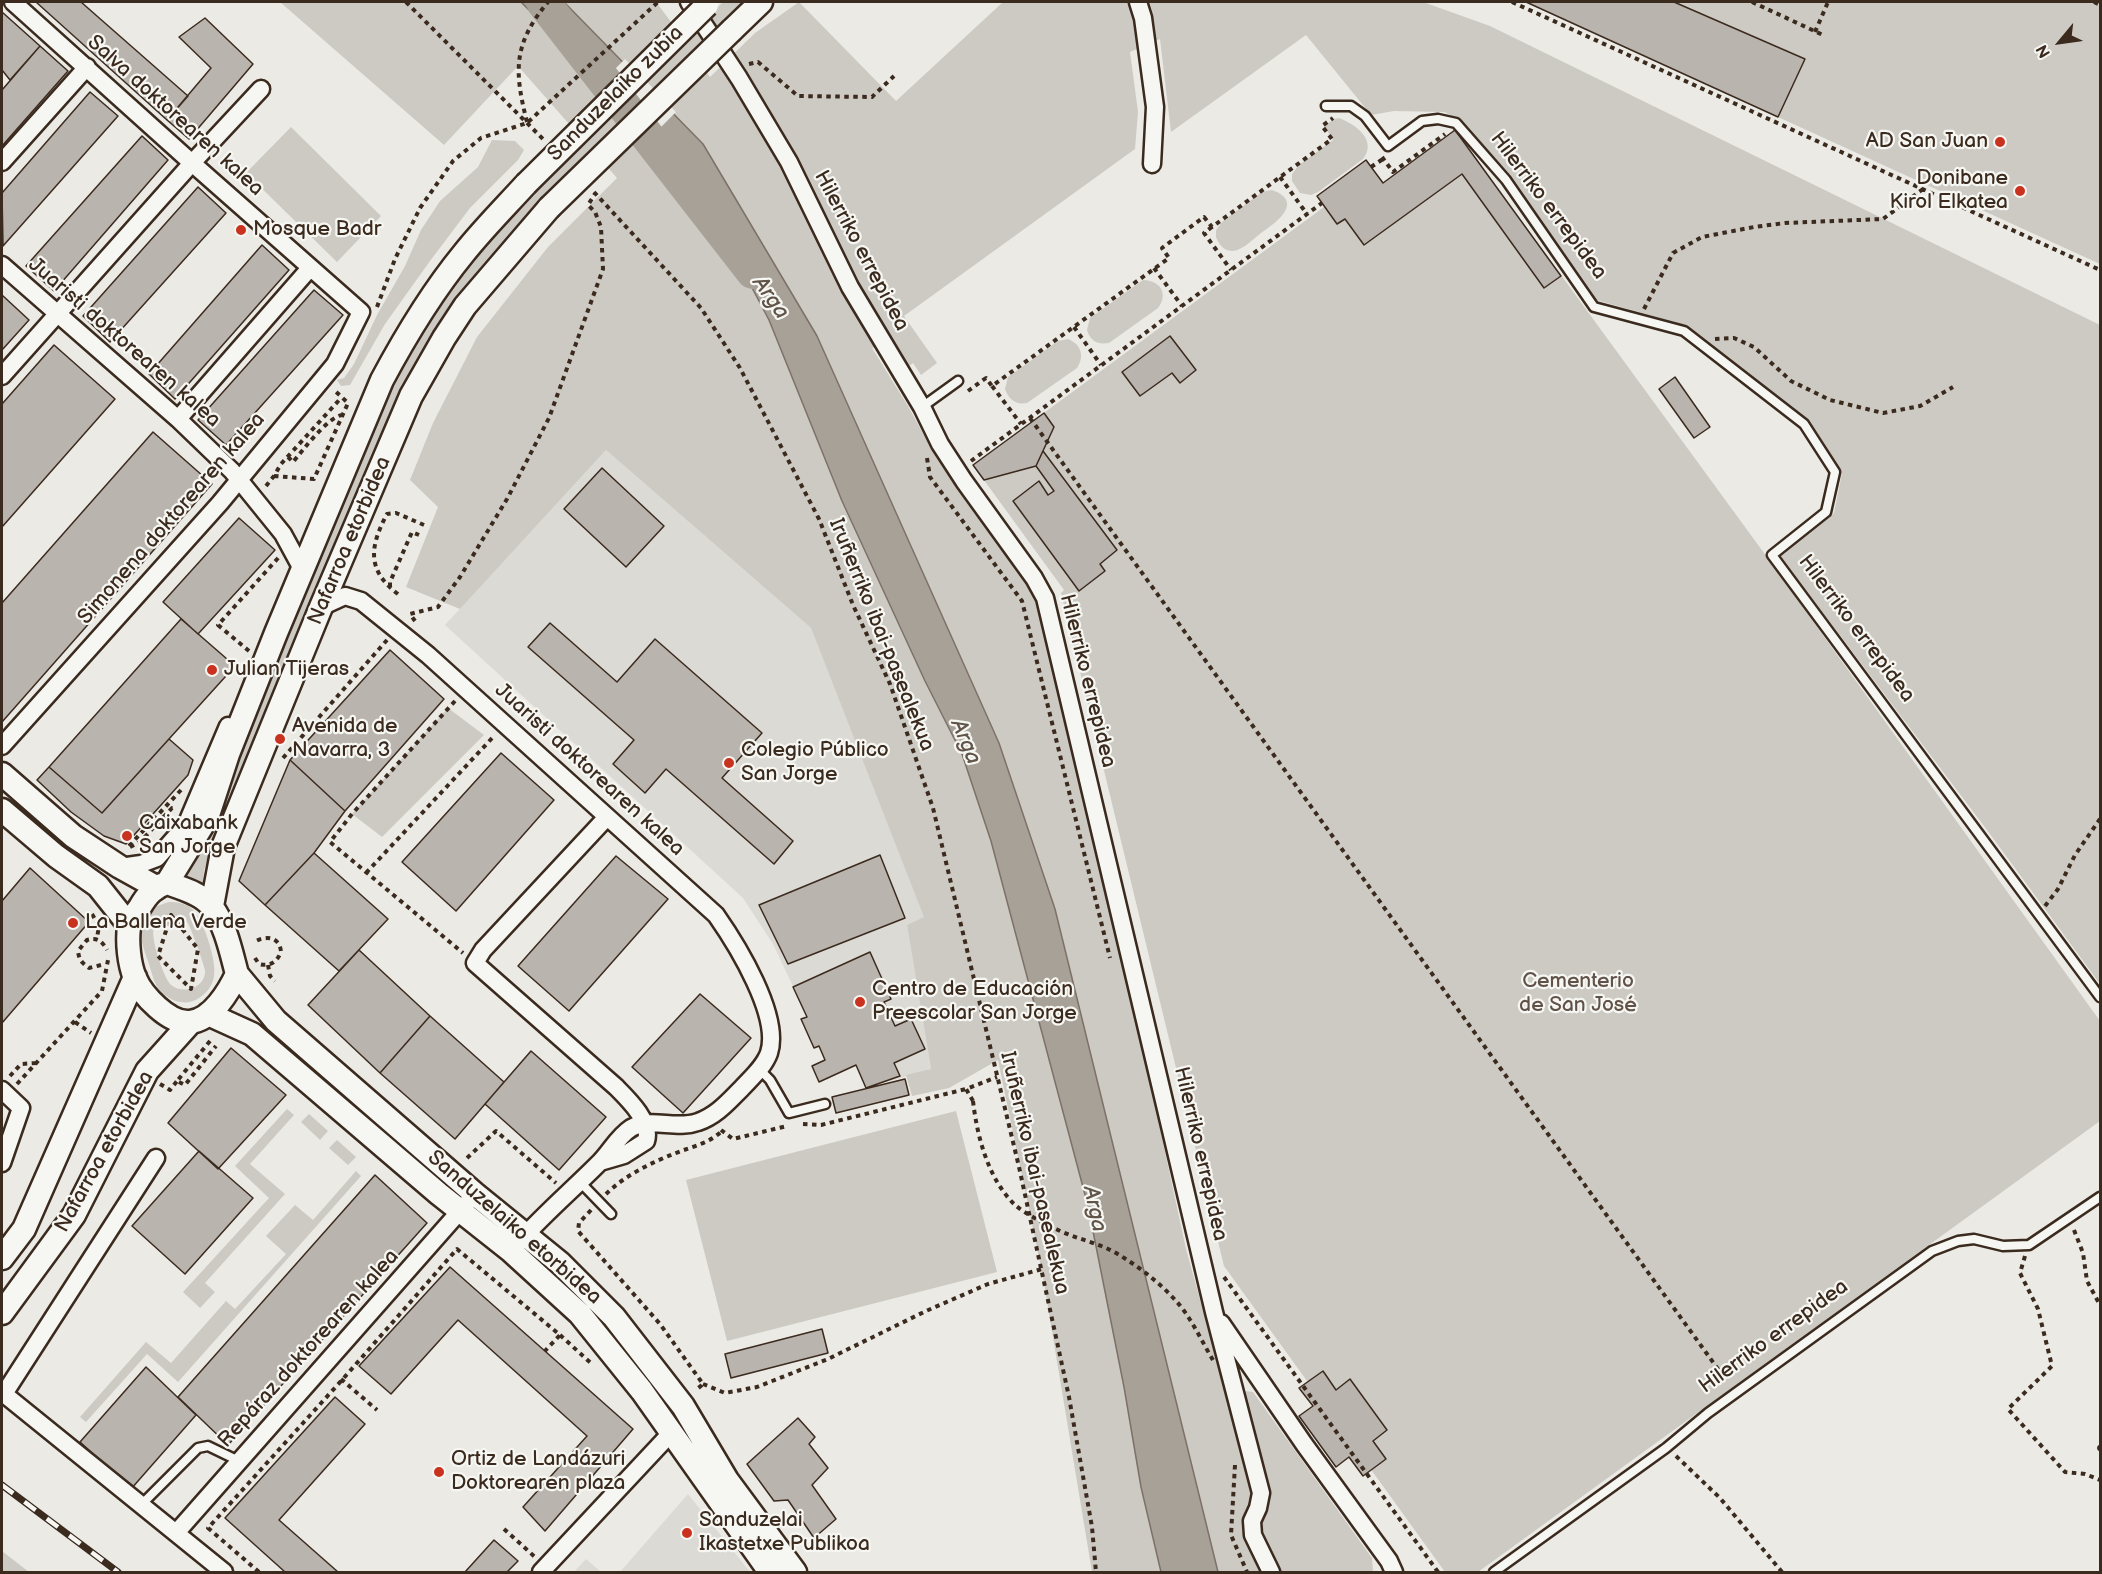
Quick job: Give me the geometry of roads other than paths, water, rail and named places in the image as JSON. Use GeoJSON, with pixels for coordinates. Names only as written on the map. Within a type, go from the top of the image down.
{"type":"FeatureCollection","features":[{"type":"Feature","properties":{"kind":"main road","name":"Sanduzelaiko zubia"},"geometry":{"type":"LineString","coordinates":[[549,208],[761,2]]}},
{"type":"Feature","properties":{"kind":"main road","name":"Sanduzelaiko zubia"},"geometry":{"type":"LineString","coordinates":[[526,184],[702,3]]}},
{"type":"Feature","properties":{"kind":"main road","name":"Nafarroa etorbidea"},"geometry":{"type":"LineString","coordinates":[[129,925],[141,904],[161,885],[207,818],[228,754],[302,569],[382,380],[403,340],[437,288],[465,252],[526,184]]}},
{"type":"Feature","properties":{"kind":"main road","name":"Nafarroa etorbidea"},"geometry":{"type":"LineString","coordinates":[[212,906],[223,847],[321,607],[411,396],[465,306],[549,208]]}},
{"type":"Feature","properties":{"kind":"main road"},"geometry":{"type":"LineString","coordinates":[[2,774],[73,836],[123,858],[161,885],[191,891],[212,906],[228,940],[237,974]]}},
{"type":"Feature","properties":{"kind":"main road"},"geometry":{"type":"LineString","coordinates":[[2,810],[56,856],[98,886],[129,925],[129,948],[135,977]]}},
{"type":"Feature","properties":{"kind":"main road","name":"Nafarroa etorbidea"},"geometry":{"type":"LineString","coordinates":[[2,1313],[74,1215],[147,1071],[199,1018],[228,994],[237,974]]}},
{"type":"Feature","properties":{"kind":"main road","name":"Sanduzelaiko etorbidea"},"geometry":{"type":"LineString","coordinates":[[237,974],[276,1021],[468,1203],[511,1251],[580,1314],[642,1391],[770,1572]]}},
{"type":"Feature","properties":{"kind":"main road","name":"Nafarroa etorbidea"},"geometry":{"type":"LineString","coordinates":[[2,1258],[24,1229],[135,977]]}},
{"type":"Feature","properties":{"kind":"main road","name":"Sanduzelaiko etorbidea"},"geometry":{"type":"LineString","coordinates":[[135,977],[158,1009],[174,1019],[199,1018],[252,1034],[468,1203],[526,1234],[568,1270],[614,1317],[665,1381],[683,1406],[727,1480],[795,1572]]}},
{"type":"Feature","properties":{"kind":"street","name":"Salva doktorearen kalea"},"geometry":{"type":"LineString","coordinates":[[14,2],[310,268],[368,310]]}},
{"type":"Feature","properties":{"kind":"street"},"geometry":{"type":"LineString","coordinates":[[1138,2],[1143,18],[1155,107],[1152,164]]}},
{"type":"Feature","properties":{"kind":"street","name":"Hilerriko errepidea"},"geometry":{"type":"LineString","coordinates":[[702,3],[732,68],[789,162],[850,287],[922,407],[946,453],[1035,578],[1045,598],[1214,1312],[1260,1493],[1258,1508],[1252,1521],[1253,1535],[1271,1572]]}},
{"type":"Feature","properties":{"kind":"street"},"geometry":{"type":"LineString","coordinates":[[2,162],[87,67]]}},
{"type":"Feature","properties":{"kind":"street"},"geometry":{"type":"LineString","coordinates":[[2,376],[261,89]]}},
{"type":"Feature","properties":{"kind":"street","name":"Juaristi doktorearen kalea"},"geometry":{"type":"LineString","coordinates":[[2,265],[178,419],[239,479],[283,534],[302,569]]}},
{"type":"Feature","properties":{"kind":"street"},"geometry":{"type":"LineString","coordinates":[[178,419],[310,268]]}},
{"type":"Feature","properties":{"kind":"street","name":"Simonena doktorearen kalea"},"geometry":{"type":"LineString","coordinates":[[2,746],[220,503],[335,364],[368,310]]}},
{"type":"Feature","properties":{"kind":"street","name":"Juaristi doktorearen kalea"},"geometry":{"type":"LineString","coordinates":[[321,607],[345,596],[361,601],[428,655],[716,915],[728,932],[757,986],[767,1015],[771,1036],[769,1053],[759,1069]]}},
{"type":"Feature","properties":{"kind":"street","name":"Nafarroa etorbidea"},"geometry":{"type":"LineString","coordinates":[[123,858],[141,864],[157,858],[186,825],[227,728],[250,700]]}},
{"type":"Feature","properties":{"kind":"street"},"geometry":{"type":"LineString","coordinates":[[511,1251],[600,1162],[624,1155],[641,1145],[648,1136],[644,1123],[633,1105],[616,1087],[475,963],[483,950],[607,817]]}},
{"type":"Feature","properties":{"kind":"street"},"geometry":{"type":"LineString","coordinates":[[644,1123],[692,1125],[713,1115],[759,1069]]}},
{"type":"Feature","properties":{"kind":"street"},"geometry":{"type":"LineString","coordinates":[[2,1163],[21,1108],[5,1084]]}},
{"type":"Feature","properties":{"kind":"street","name":"Nafarroa etorbidea"},"geometry":{"type":"LineString","coordinates":[[141,1505],[4,1394],[156,1158]]}},
{"type":"Feature","properties":{"kind":"street","name":"Repáraz doktorearen kalea"},"geometry":{"type":"LineString","coordinates":[[176,1533],[468,1203]]}},
{"type":"Feature","properties":{"kind":"street","name":"Hilerriko errepidea"},"geometry":{"type":"LineString","coordinates":[[1214,1312],[1304,1444],[1389,1561],[1394,1572]]}},
{"type":"Feature","properties":{"kind":"street"},"geometry":{"type":"LineString","coordinates":[[541,1572],[671,1433]]}},
{"type":"Feature","properties":{"kind":"street"},"geometry":{"type":"LineString","coordinates":[[141,1505],[224,1572]]}},
{"type":"Feature","properties":{"kind":"lane","name":"Hilerriko errepidea"},"geometry":{"type":"LineString","coordinates":[[1326,106],[1351,106],[1365,116],[1388,146],[1422,121],[1438,119],[1456,123],[1506,180],[1594,307],[1684,332],[1804,424],[1835,472],[1826,512],[1772,555],[2100,997]]}},
{"type":"Feature","properties":{"kind":"lane"},"geometry":{"type":"LineString","coordinates":[[922,407],[958,381]]}},
{"type":"Feature","properties":{"kind":"lane"},"geometry":{"type":"LineString","coordinates":[[759,1069],[770,1080],[789,1113],[825,1104]]}},
{"type":"Feature","properties":{"kind":"lane"},"geometry":{"type":"LineString","coordinates":[[580,1182],[611,1214]]}},
{"type":"Feature","properties":{"kind":"lane","name":"Hilerriko errepidea"},"geometry":{"type":"LineString","coordinates":[[1494,1572],[1932,1251],[1958,1241],[1974,1239],[2003,1246],[2029,1245],[2100,1197]]}},
{"type":"Feature","properties":{"kind":"lane"},"geometry":{"type":"LineString","coordinates":[[141,1505],[198,1448],[208,1446],[239,1461]]}},
{"type":"Feature","properties":{"kind":"water"},"geometry":{"type":"Polygon","coordinates":[[[521,2],[564,2],[703,144],[817,336],[999,743],[1055,909],[1218,1572],[1161,1572],[1141,1487],[1124,1387],[1088,1206],[991,841],[962,754],[925,681],[842,501],[769,320],[692,174],[521,2]]]}},
{"type":"Feature","properties":{"kind":"waterway","name":"Arga"},"geometry":{"type":"LineString","coordinates":[[543,2],[753,272]]}},
{"type":"Feature","properties":{"kind":"railway"},"geometry":{"type":"LineString","coordinates":[[2,1485],[118,1572]]}},
{"type":"Feature","properties":{"kind":"place","name":"AD San Juan"},"geometry":{"type":"Point","coordinates":[2000,142]}},
{"type":"Feature","properties":{"kind":"place","name":"Donibane Kirol Elkatea"},"geometry":{"type":"Point","coordinates":[2020,191]}},
{"type":"Feature","properties":{"kind":"place","name":"Mosque Badr"},"geometry":{"type":"Point","coordinates":[241,230]}},
{"type":"Feature","properties":{"kind":"place","name":"Julian Tijeras"},"geometry":{"type":"Point","coordinates":[212,670]}},
{"type":"Feature","properties":{"kind":"place","name":"Avenida de Navarra, 3"},"geometry":{"type":"Point","coordinates":[280,739]}},
{"type":"Feature","properties":{"kind":"place","name":"Colegio Público San Jorge"},"geometry":{"type":"Point","coordinates":[729,763]}},
{"type":"Feature","properties":{"kind":"place","name":"Caixabank San Jorge"},"geometry":{"type":"Point","coordinates":[127,836]}},
{"type":"Feature","properties":{"kind":"place","name":"La Ballena Verde"},"geometry":{"type":"Point","coordinates":[73,923]}},
{"type":"Feature","properties":{"kind":"place","name":"Centro de Educación Preescolar San Jorge"},"geometry":{"type":"Point","coordinates":[860,1002]}},
{"type":"Feature","properties":{"kind":"place","name":"Ortiz de Landázuri Doktorearen plaza"},"geometry":{"type":"Point","coordinates":[439,1472]}},
{"type":"Feature","properties":{"kind":"place","name":"Sanduzelai Ikastetxe Publikoa"},"geometry":{"type":"Point","coordinates":[687,1533]}},
{"type":"Feature","properties":{"kind":"park label","name":"Cementerio de San José"},"geometry":{"type":"Point","coordinates":[1578,994]}}]}
